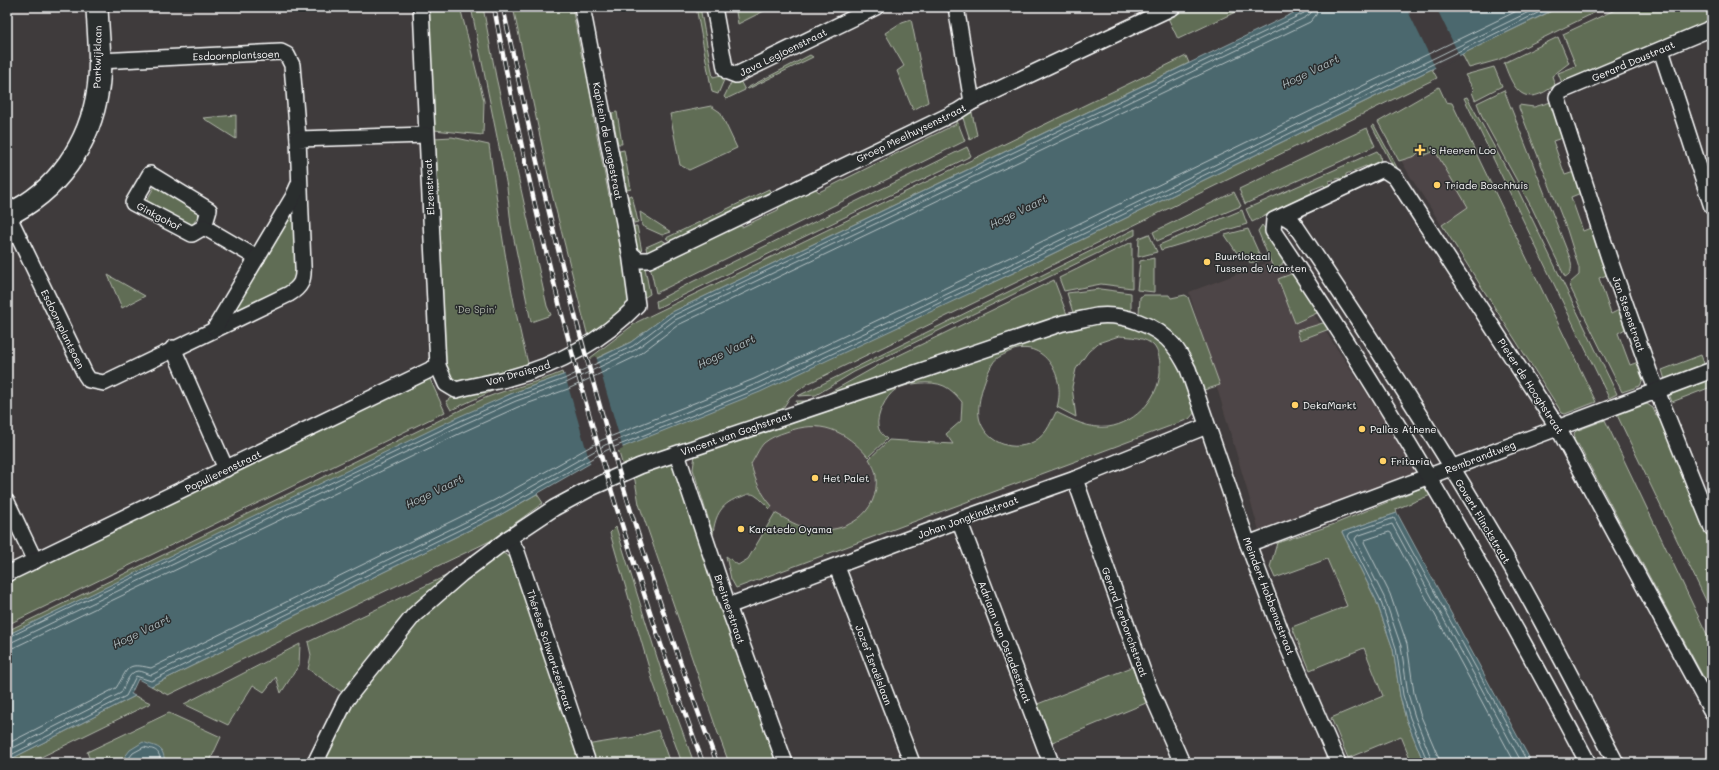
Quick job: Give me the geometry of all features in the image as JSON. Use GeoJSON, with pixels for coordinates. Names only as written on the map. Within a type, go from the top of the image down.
{"type":"FeatureCollection","features":[{"type":"Feature","properties":{"kind":"street","name":"Parkwijklaan"},"geometry":{"type":"LineString","coordinates":[[8,215],[25,207],[58,178],[74,156],[90,123],[98,89],[99,61],[97,7]]}},
{"type":"Feature","properties":{"kind":"street","name":"Elzenstraat"},"geometry":{"type":"LineString","coordinates":[[421,7],[438,366]]}},
{"type":"Feature","properties":{"kind":"street","name":"Kapitein de Langestraat"},"geometry":{"type":"LineString","coordinates":[[582,7],[630,253]]}},
{"type":"Feature","properties":{"kind":"street","name":"Java Legioenstraat"},"geometry":{"type":"LineString","coordinates":[[714,7],[725,68],[728,72],[736,75],[876,7]]}},
{"type":"Feature","properties":{"kind":"street"},"geometry":{"type":"LineString","coordinates":[[956,7],[972,102]]}},
{"type":"Feature","properties":{"kind":"street","name":"Groep Meelhuysenstraat"},"geometry":{"type":"LineString","coordinates":[[630,253],[638,260],[649,260],[958,111],[972,102],[1173,7]]}},
{"type":"Feature","properties":{"kind":"street","name":"Gerard Doustraat"},"geometry":{"type":"LineString","coordinates":[[1557,97],[1560,92],[1564,90],[1712,28]]}},
{"type":"Feature","properties":{"kind":"street"},"geometry":{"type":"LineString","coordinates":[[1661,50],[1712,207]]}},
{"type":"Feature","properties":{"kind":"street","name":"Esdoornplantsoen"},"geometry":{"type":"LineString","coordinates":[[8,215],[89,380],[104,383],[173,348],[289,294],[301,284],[304,277],[304,266],[298,139],[292,65],[287,55],[282,52],[99,61]]}},
{"type":"Feature","properties":{"kind":"street","name":"Jan Steenstraat"},"geometry":{"type":"LineString","coordinates":[[1557,97],[1609,258],[1656,390],[1712,528]]}},
{"type":"Feature","properties":{"kind":"street"},"geometry":{"type":"LineString","coordinates":[[298,139],[426,135]]}},
{"type":"Feature","properties":{"kind":"street","name":"Pieter de Hooghstraat"},"geometry":{"type":"LineString","coordinates":[[1284,216],[1383,169],[1395,177],[1558,428],[1712,712]]}},
{"type":"Feature","properties":{"kind":"street","name":"Ginkgohof"},"geometry":{"type":"LineString","coordinates":[[150,174],[209,210],[204,227],[192,234],[133,202],[150,174]]}},
{"type":"Feature","properties":{"kind":"street","name":"Esdoornplantsoen"},"geometry":{"type":"LineString","coordinates":[[215,328],[293,197],[299,183]]}},
{"type":"Feature","properties":{"kind":"street"},"geometry":{"type":"LineString","coordinates":[[1284,216],[1274,220],[1273,231],[1346,342],[1428,476],[1523,640],[1588,763]]}},
{"type":"Feature","properties":{"kind":"street","name":"Govert Flinckstraat"},"geometry":{"type":"LineString","coordinates":[[1284,216],[1293,222],[1366,331],[1452,468],[1514,572],[1616,763]]}},
{"type":"Feature","properties":{"kind":"street"},"geometry":{"type":"LineString","coordinates":[[204,227],[257,258]]}},
{"type":"Feature","properties":{"kind":"street","name":"Von Draispad"},"geometry":{"type":"LineString","coordinates":[[438,366],[446,384],[456,390],[542,368],[590,344],[637,305],[630,253]]}},
{"type":"Feature","properties":{"kind":"street","name":"Vincent van Goghstraat"},"geometry":{"type":"LineString","coordinates":[[315,763],[346,700],[414,615],[461,574],[508,538],[554,508],[591,488],[640,466],[986,349],[1063,324],[1098,316],[1110,316],[1133,321],[1154,330],[1173,344],[1188,369],[1207,426]]}},
{"type":"Feature","properties":{"kind":"street"},"geometry":{"type":"LineString","coordinates":[[1346,342],[1366,331]]}},
{"type":"Feature","properties":{"kind":"street"},"geometry":{"type":"LineString","coordinates":[[173,348],[226,470]]}},
{"type":"Feature","properties":{"kind":"street","name":"Populierenstraat"},"geometry":{"type":"LineString","coordinates":[[7,574],[226,470],[438,366]]}},
{"type":"Feature","properties":{"kind":"street","name":"Rembrandtweg"},"geometry":{"type":"LineString","coordinates":[[1248,544],[1712,370]]}},
{"type":"Feature","properties":{"kind":"street","name":"Johan Jongkindstraat"},"geometry":{"type":"LineString","coordinates":[[728,606],[959,520],[1075,479],[1207,426]]}},
{"type":"Feature","properties":{"kind":"street","name":"Meindert Hobbemastraat"},"geometry":{"type":"LineString","coordinates":[[1207,426],[1248,544],[1280,629],[1338,763]]}},
{"type":"Feature","properties":{"kind":"street","name":"Breitnerstraat"},"geometry":{"type":"LineString","coordinates":[[677,454],[728,606],[785,763]]}},
{"type":"Feature","properties":{"kind":"street","name":"Gerard Terborchstraat"},"geometry":{"type":"LineString","coordinates":[[1075,479],[1147,683],[1182,763]]}},
{"type":"Feature","properties":{"kind":"street"},"geometry":{"type":"LineString","coordinates":[[7,502],[35,561]]}},
{"type":"Feature","properties":{"kind":"street","name":"Adriaan van Ostadestraat"},"geometry":{"type":"LineString","coordinates":[[959,520],[1051,763]]}},
{"type":"Feature","properties":{"kind":"street","name":"Thérèse Schwartzestraat"},"geometry":{"type":"LineString","coordinates":[[508,538],[517,552],[588,763]]}},
{"type":"Feature","properties":{"kind":"street","name":"Jozef Israëlslaan"},"geometry":{"type":"LineString","coordinates":[[837,566],[912,763]]}},
{"type":"Feature","properties":{"kind":"street"},"geometry":{"type":"LineString","coordinates":[[1523,640],[1546,630]]}},
{"type":"Feature","properties":{"kind":"shaded area","name":"'s Heeren Loo"},"geometry":{"type":"Polygon","coordinates":[[[1421,105],[1476,209],[1444,229],[1410,176],[1381,124],[1421,105]]]}},
{"type":"Feature","properties":{"kind":"shaded area"},"geometry":{"type":"Polygon","coordinates":[[[1277,259],[1420,473],[1260,534],[1189,292],[1277,259]]]}},
{"type":"Feature","properties":{"kind":"shaded area","name":"Het Palet"},"geometry":{"type":"Polygon","coordinates":[[[809,425],[822,426],[838,431],[847,437],[868,457],[876,476],[874,499],[860,520],[837,529],[812,529],[796,525],[770,509],[772,506],[761,492],[755,480],[751,464],[763,444],[778,435],[809,425]]]}},
{"type":"Feature","properties":{"kind":"green space"},"geometry":{"type":"Polygon","coordinates":[[[428,7],[460,7],[484,101],[483,135],[434,130],[428,7]]]}},
{"type":"Feature","properties":{"kind":"green space"},"geometry":{"type":"Polygon","coordinates":[[[471,7],[483,7],[496,77],[547,306],[551,315],[531,322],[511,225],[507,187],[471,7]]]}},
{"type":"Feature","properties":{"kind":"green space"},"geometry":{"type":"Polygon","coordinates":[[[513,7],[572,7],[582,58],[587,57],[598,113],[593,115],[609,196],[616,202],[632,303],[588,337],[552,194],[513,7]]]}},
{"type":"Feature","properties":{"kind":"green space"},"geometry":{"type":"Polygon","coordinates":[[[696,7],[700,7],[713,77],[721,75],[724,80],[718,94],[712,92],[696,7]]]}},
{"type":"Feature","properties":{"kind":"green space"},"geometry":{"type":"Polygon","coordinates":[[[745,7],[772,7],[738,24],[736,12],[745,7]]]}},
{"type":"Feature","properties":{"kind":"green space"},"geometry":{"type":"Polygon","coordinates":[[[1184,7],[1246,7],[1178,39],[1167,16],[1184,7]]]}},
{"type":"Feature","properties":{"kind":"green space"},"geometry":{"type":"Polygon","coordinates":[[[1560,7],[1606,7],[1498,60],[1469,68],[1462,54],[1560,7]]]}},
{"type":"Feature","properties":{"kind":"green space"},"geometry":{"type":"Polygon","coordinates":[[[1621,7],[1712,7],[1712,21],[1562,83],[1558,73],[1576,66],[1563,34],[1621,7]]]}},
{"type":"Feature","properties":{"kind":"green space"},"geometry":{"type":"Polygon","coordinates":[[[911,19],[928,102],[913,110],[897,71],[904,66],[885,33],[902,22],[911,19]]]}},
{"type":"Feature","properties":{"kind":"green space"},"geometry":{"type":"Polygon","coordinates":[[[1558,37],[1569,63],[1552,76],[1555,85],[1545,92],[1528,96],[1522,94],[1512,82],[1504,63],[1558,37]]]}},
{"type":"Feature","properties":{"kind":"green space"},"geometry":{"type":"Polygon","coordinates":[[[810,55],[813,57],[748,89],[747,88],[810,55]]]}},
{"type":"Feature","properties":{"kind":"green space"},"geometry":{"type":"Polygon","coordinates":[[[1186,56],[1189,63],[670,313],[631,342],[591,361],[590,358],[637,322],[1186,56]]]}},
{"type":"Feature","properties":{"kind":"green space"},"geometry":{"type":"Polygon","coordinates":[[[1494,67],[1502,86],[1475,100],[1472,92],[1474,90],[1465,75],[1494,67]]]}},
{"type":"Feature","properties":{"kind":"green space"},"geometry":{"type":"Polygon","coordinates":[[[1432,69],[1437,78],[807,384],[790,397],[780,413],[624,470],[618,449],[1013,273],[1432,69]]]}},
{"type":"Feature","properties":{"kind":"green space"},"geometry":{"type":"Polygon","coordinates":[[[739,79],[745,90],[726,99],[724,97],[731,83],[739,79]]]}},
{"type":"Feature","properties":{"kind":"green space"},"geometry":{"type":"Polygon","coordinates":[[[1439,87],[1446,102],[1452,103],[1596,402],[1565,414],[1562,413],[1442,225],[1468,207],[1435,151],[1423,156],[1420,151],[1415,156],[1399,161],[1378,122],[1439,87]]]}},
{"type":"Feature","properties":{"kind":"green space"},"geometry":{"type":"Polygon","coordinates":[[[1504,90],[1570,258],[1571,271],[1565,277],[1532,208],[1483,119],[1477,103],[1504,90]]]}},
{"type":"Feature","properties":{"kind":"green space"},"geometry":{"type":"Polygon","coordinates":[[[1467,97],[1519,192],[1617,394],[1609,398],[1464,98],[1467,97]]]}},
{"type":"Feature","properties":{"kind":"green space"},"geometry":{"type":"Polygon","coordinates":[[[1551,102],[1553,104],[1562,138],[1553,141],[1565,175],[1574,172],[1581,193],[1571,197],[1583,231],[1593,227],[1607,275],[1599,278],[1611,314],[1619,310],[1627,328],[1618,333],[1630,365],[1641,361],[1644,370],[1640,372],[1643,380],[1640,386],[1622,392],[1571,289],[1570,283],[1579,275],[1579,268],[1567,230],[1519,108],[1519,105],[1534,107],[1551,102]]]}},
{"type":"Feature","properties":{"kind":"green space"},"geometry":{"type":"Polygon","coordinates":[[[711,106],[720,112],[737,148],[689,170],[680,165],[670,114],[711,106]]]}},
{"type":"Feature","properties":{"kind":"green space"},"geometry":{"type":"Polygon","coordinates":[[[969,111],[972,113],[977,135],[970,140],[962,115],[969,111]]]}},
{"type":"Feature","properties":{"kind":"green space"},"geometry":{"type":"Polygon","coordinates":[[[617,112],[622,144],[618,144],[612,113],[617,112]]]}},
{"type":"Feature","properties":{"kind":"green space"},"geometry":{"type":"Polygon","coordinates":[[[236,115],[236,139],[203,118],[236,115]]]}},
{"type":"Feature","properties":{"kind":"green space"},"geometry":{"type":"Polygon","coordinates":[[[956,118],[965,141],[656,293],[650,266],[736,223],[742,227],[778,210],[780,204],[812,186],[819,192],[956,124],[956,118]]]}},
{"type":"Feature","properties":{"kind":"green space"},"geometry":{"type":"Polygon","coordinates":[[[1374,125],[1400,173],[1397,174],[1372,126],[1374,125]]]}},
{"type":"Feature","properties":{"kind":"green space"},"geometry":{"type":"Polygon","coordinates":[[[1367,128],[1375,146],[1245,204],[1239,189],[1367,128]]]}},
{"type":"Feature","properties":{"kind":"green space","name":"'De Spin'"},"geometry":{"type":"Polygon","coordinates":[[[452,137],[489,145],[510,284],[529,367],[457,382],[453,381],[444,365],[434,138],[452,137]]]}},
{"type":"Feature","properties":{"kind":"green space"},"geometry":{"type":"Polygon","coordinates":[[[967,147],[971,156],[657,308],[656,301],[692,282],[967,147]]]}},
{"type":"Feature","properties":{"kind":"green space"},"geometry":{"type":"Polygon","coordinates":[[[624,150],[631,189],[627,190],[619,151],[624,150]]]}},
{"type":"Feature","properties":{"kind":"green space"},"geometry":{"type":"Polygon","coordinates":[[[1377,151],[1380,155],[1381,163],[1369,169],[1366,166],[1346,174],[1346,178],[1342,181],[1340,178],[1329,181],[1330,186],[1326,189],[1324,185],[1311,190],[1312,193],[1252,222],[1246,209],[1377,151]]]}},
{"type":"Feature","properties":{"kind":"green space"},"geometry":{"type":"Polygon","coordinates":[[[156,184],[201,210],[190,230],[144,205],[156,184]]]}},
{"type":"Feature","properties":{"kind":"green space"},"geometry":{"type":"Polygon","coordinates":[[[769,189],[770,192],[670,241],[666,238],[769,189]]]}},
{"type":"Feature","properties":{"kind":"green space"},"geometry":{"type":"Polygon","coordinates":[[[1234,192],[1241,206],[1157,241],[1153,232],[1234,192]]]}},
{"type":"Feature","properties":{"kind":"green space"},"geometry":{"type":"Polygon","coordinates":[[[632,195],[638,222],[634,223],[628,196],[632,195]]]}},
{"type":"Feature","properties":{"kind":"green space"},"geometry":{"type":"Polygon","coordinates":[[[296,205],[298,272],[294,286],[229,319],[296,205]]]}},
{"type":"Feature","properties":{"kind":"green space"},"geometry":{"type":"Polygon","coordinates":[[[1242,210],[1247,224],[1161,250],[1159,245],[1242,210]]]}},
{"type":"Feature","properties":{"kind":"green space"},"geometry":{"type":"Polygon","coordinates":[[[640,212],[671,232],[662,235],[642,226],[640,212]]]}},
{"type":"Feature","properties":{"kind":"green space"},"geometry":{"type":"Polygon","coordinates":[[[1262,225],[1285,256],[1282,265],[1274,270],[1258,231],[1262,225]]]}},
{"type":"Feature","properties":{"kind":"green space"},"geometry":{"type":"Polygon","coordinates":[[[635,226],[637,226],[642,252],[637,250],[631,231],[635,226]]]}},
{"type":"Feature","properties":{"kind":"green space"},"geometry":{"type":"Polygon","coordinates":[[[1135,229],[1135,235],[854,372],[816,395],[798,396],[1135,229]]]}},
{"type":"Feature","properties":{"kind":"green space"},"geometry":{"type":"Polygon","coordinates":[[[1248,229],[1262,260],[1250,263],[1247,257],[1245,258],[1240,251],[1237,253],[1225,235],[1248,229]]]}},
{"type":"Feature","properties":{"kind":"green space"},"geometry":{"type":"Polygon","coordinates":[[[1149,234],[1157,252],[1138,257],[1139,238],[1149,234]]]}},
{"type":"Feature","properties":{"kind":"green space"},"geometry":{"type":"Polygon","coordinates":[[[662,240],[667,243],[665,248],[647,253],[646,247],[662,240]]]}},
{"type":"Feature","properties":{"kind":"green space"},"geometry":{"type":"Polygon","coordinates":[[[1132,242],[1132,288],[1101,284],[1064,291],[1059,278],[1132,242]]]}},
{"type":"Feature","properties":{"kind":"green space"},"geometry":{"type":"Polygon","coordinates":[[[1154,258],[1154,292],[1137,290],[1140,261],[1154,258]]]}},
{"type":"Feature","properties":{"kind":"green space"},"geometry":{"type":"Polygon","coordinates":[[[645,268],[650,294],[642,299],[639,273],[641,269],[645,268]]]}},
{"type":"Feature","properties":{"kind":"green space"},"geometry":{"type":"Polygon","coordinates":[[[1291,274],[1297,275],[1317,306],[1317,313],[1295,323],[1278,279],[1291,274]]]}},
{"type":"Feature","properties":{"kind":"green space"},"geometry":{"type":"Polygon","coordinates":[[[108,275],[145,296],[122,308],[108,275]]]}},
{"type":"Feature","properties":{"kind":"green space"},"geometry":{"type":"Polygon","coordinates":[[[1054,280],[1068,317],[798,407],[796,401],[811,401],[820,398],[879,365],[1054,280]]]}},
{"type":"Feature","properties":{"kind":"green space"},"geometry":{"type":"Polygon","coordinates":[[[1100,289],[1131,293],[1131,313],[1074,316],[1067,293],[1100,289]]]}},
{"type":"Feature","properties":{"kind":"green space"},"geometry":{"type":"Polygon","coordinates":[[[1144,295],[1169,295],[1171,298],[1185,295],[1188,297],[1220,385],[1201,391],[1194,373],[1141,318],[1139,314],[1140,297],[1144,295]]]}},
{"type":"Feature","properties":{"kind":"green space"},"geometry":{"type":"Polygon","coordinates":[[[1096,322],[1125,323],[1140,328],[1176,354],[1196,411],[1189,419],[736,588],[731,579],[726,556],[738,565],[748,559],[775,513],[801,526],[811,529],[836,529],[848,525],[858,519],[866,511],[872,501],[876,489],[876,474],[869,459],[889,440],[953,444],[946,434],[961,421],[962,402],[949,389],[939,384],[919,383],[895,390],[885,401],[880,412],[878,422],[881,433],[887,439],[868,457],[850,440],[841,434],[821,427],[798,428],[780,434],[766,441],[751,464],[754,476],[759,486],[772,506],[770,509],[760,499],[752,494],[734,499],[724,506],[718,515],[713,534],[693,469],[695,455],[844,401],[944,367],[1096,322]],[[1119,336],[1098,343],[1088,352],[1076,369],[1072,387],[1076,417],[1057,407],[1059,395],[1058,382],[1048,361],[1040,353],[1030,349],[1018,349],[999,357],[994,361],[990,369],[984,383],[980,399],[979,415],[985,431],[992,438],[1001,443],[1010,446],[1020,446],[1030,444],[1038,439],[1046,431],[1056,412],[1094,427],[1108,427],[1119,424],[1138,414],[1152,397],[1160,377],[1160,363],[1157,350],[1151,343],[1142,339],[1119,336]]]}},
{"type":"Feature","properties":{"kind":"green space"},"geometry":{"type":"Polygon","coordinates":[[[1326,322],[1332,328],[1300,340],[1297,331],[1326,322]]]}},
{"type":"Feature","properties":{"kind":"green space"},"geometry":{"type":"Polygon","coordinates":[[[1701,355],[1705,366],[1665,380],[1662,370],[1701,355]]]}},
{"type":"Feature","properties":{"kind":"green space"},"geometry":{"type":"Polygon","coordinates":[[[560,365],[561,368],[537,378],[499,388],[451,410],[446,401],[465,391],[560,365]]]}},
{"type":"Feature","properties":{"kind":"green space"},"geometry":{"type":"Polygon","coordinates":[[[562,372],[563,375],[513,393],[7,635],[7,631],[485,398],[562,372]]]}},
{"type":"Feature","properties":{"kind":"green space"},"geometry":{"type":"Polygon","coordinates":[[[1707,376],[1711,387],[1672,402],[1668,391],[1707,376]]]}},
{"type":"Feature","properties":{"kind":"green space"},"geometry":{"type":"Polygon","coordinates":[[[429,377],[445,412],[7,625],[7,582],[429,377]]]}},
{"type":"Feature","properties":{"kind":"green space"},"geometry":{"type":"Polygon","coordinates":[[[1647,404],[1653,408],[1656,415],[1660,413],[1712,540],[1712,613],[1617,415],[1647,404]]]}},
{"type":"Feature","properties":{"kind":"green space"},"geometry":{"type":"Polygon","coordinates":[[[1605,420],[1712,645],[1712,693],[1578,444],[1573,446],[1571,440],[1575,438],[1574,433],[1576,431],[1605,420]]]}},
{"type":"Feature","properties":{"kind":"green space"},"geometry":{"type":"Polygon","coordinates":[[[670,460],[676,465],[781,763],[729,763],[716,728],[639,504],[634,475],[670,460]]]}},
{"type":"Feature","properties":{"kind":"green space"},"geometry":{"type":"Polygon","coordinates":[[[1424,487],[1431,495],[1396,509],[1397,513],[1342,532],[1376,600],[1393,649],[1400,696],[1406,719],[1424,763],[1412,763],[1401,736],[1348,758],[1331,718],[1383,696],[1364,648],[1310,670],[1292,627],[1347,606],[1327,559],[1275,578],[1270,567],[1277,543],[1332,525],[1424,487]]]}},
{"type":"Feature","properties":{"kind":"green space"},"geometry":{"type":"Polygon","coordinates":[[[537,494],[543,503],[490,541],[168,695],[151,686],[500,515],[537,494]]]}},
{"type":"Feature","properties":{"kind":"green space"},"geometry":{"type":"Polygon","coordinates":[[[616,527],[667,689],[694,763],[682,763],[653,682],[610,533],[616,527]]]}},
{"type":"Feature","properties":{"kind":"green space"},"geometry":{"type":"Polygon","coordinates":[[[500,551],[514,560],[584,763],[321,763],[352,701],[418,620],[500,551]]]}},
{"type":"Feature","properties":{"kind":"green space"},"geometry":{"type":"Polygon","coordinates":[[[454,572],[346,695],[308,669],[311,655],[308,642],[454,572]]]}},
{"type":"Feature","properties":{"kind":"green space"},"geometry":{"type":"Polygon","coordinates":[[[300,644],[299,665],[281,693],[276,677],[264,692],[253,685],[228,725],[184,704],[300,644]]]}},
{"type":"Feature","properties":{"kind":"green space"},"geometry":{"type":"Polygon","coordinates":[[[1132,667],[1146,703],[1050,743],[1035,705],[1132,667]]]}},
{"type":"Feature","properties":{"kind":"green space"},"geometry":{"type":"Polygon","coordinates":[[[135,696],[151,703],[29,763],[7,763],[7,761],[135,696]]]}},
{"type":"Feature","properties":{"kind":"green space"},"geometry":{"type":"Polygon","coordinates":[[[169,713],[221,737],[209,763],[91,763],[87,752],[169,713]]]}},
{"type":"Feature","properties":{"kind":"green space"},"geometry":{"type":"Polygon","coordinates":[[[658,730],[670,763],[593,763],[586,745],[635,737],[658,730]]]}},
{"type":"Feature","properties":{"kind":"water","name":"Hoge Vaart"},"geometry":{"type":"Polygon","coordinates":[[[1306,7],[1559,7],[1013,273],[760,392],[608,453],[500,515],[151,686],[138,679],[131,694],[135,696],[7,761],[7,635],[458,417],[513,393],[563,375],[631,342],[670,313],[1306,7]]]}},
{"type":"Feature","properties":{"kind":"water"},"geometry":{"type":"Polygon","coordinates":[[[1397,513],[1532,763],[1424,763],[1406,719],[1400,696],[1393,649],[1376,600],[1342,532],[1397,513]]]}},
{"type":"Feature","properties":{"kind":"water"},"geometry":{"type":"Polygon","coordinates":[[[143,742],[159,748],[163,753],[165,763],[120,763],[130,750],[143,742]]]}},
{"type":"Feature","properties":{"kind":"pier"},"geometry":{"type":"Polygon","coordinates":[[[1406,7],[1436,7],[1460,57],[1436,69],[1406,7]]]}},
{"type":"Feature","properties":{"kind":"pier"},"geometry":{"type":"Polygon","coordinates":[[[596,356],[623,449],[609,455],[591,466],[564,372],[596,356]]]}},
{"type":"Feature","properties":{"kind":"railway"},"geometry":{"type":"LineString","coordinates":[[494,7],[534,199],[582,390],[609,484],[639,577],[703,763]]}},
{"type":"Feature","properties":{"kind":"railway"},"geometry":{"type":"LineString","coordinates":[[503,7],[569,295],[595,390],[622,484],[652,578],[683,671],[717,763]]}},
{"type":"Feature","properties":{"kind":"place","name":"'s Heeren Loo"},"geometry":{"type":"Point","coordinates":[1420,150]}},
{"type":"Feature","properties":{"kind":"place","name":"Triade Boschhuis"},"geometry":{"type":"Point","coordinates":[1437,185]}},
{"type":"Feature","properties":{"kind":"place","name":"Buurtlokaal Tussen de Vaarten"},"geometry":{"type":"Point","coordinates":[1207,262]}},
{"type":"Feature","properties":{"kind":"place","name":"DekaMarkt"},"geometry":{"type":"Point","coordinates":[1295,405]}},
{"type":"Feature","properties":{"kind":"place","name":"Pallas Athene"},"geometry":{"type":"Point","coordinates":[1362,429]}},
{"type":"Feature","properties":{"kind":"place","name":"Fritaria"},"geometry":{"type":"Point","coordinates":[1383,461]}},
{"type":"Feature","properties":{"kind":"place","name":"Het Palet"},"geometry":{"type":"Point","coordinates":[815,478]}},
{"type":"Feature","properties":{"kind":"place","name":"Karatedo Oyama"},"geometry":{"type":"Point","coordinates":[741,529]}}]}
